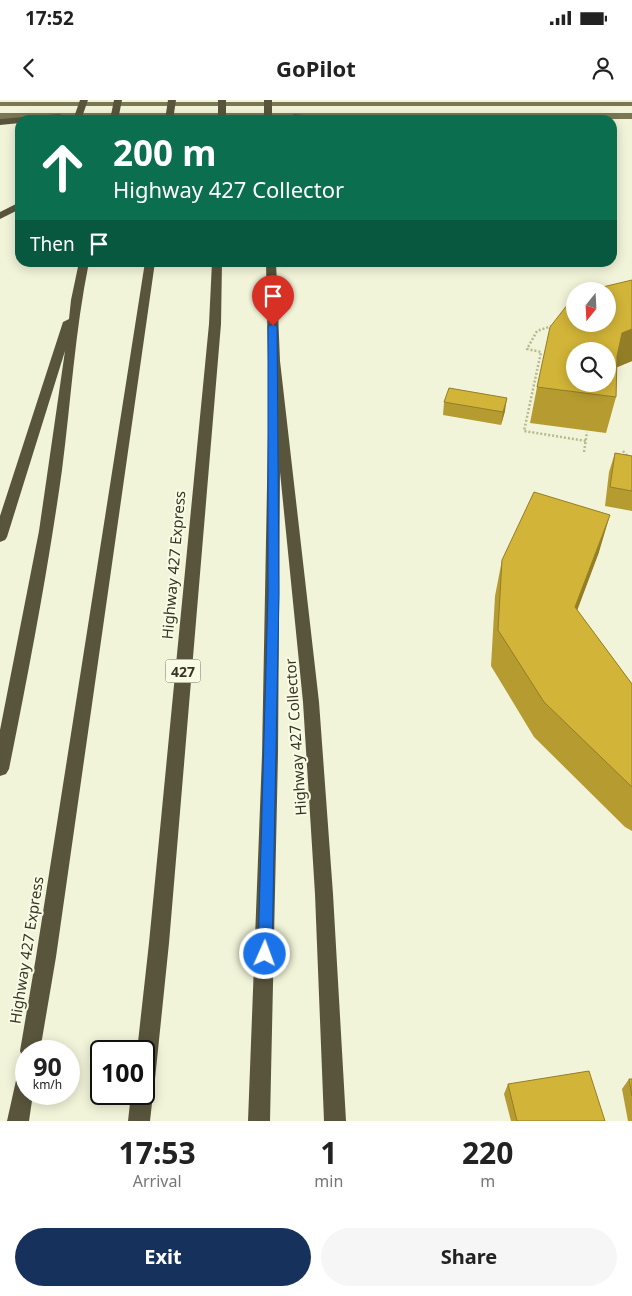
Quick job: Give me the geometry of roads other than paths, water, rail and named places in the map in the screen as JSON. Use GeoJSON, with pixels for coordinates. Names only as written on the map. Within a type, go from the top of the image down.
{"type":"FeatureCollection","features":[{"type":"Feature","properties":{"kind":"highway"},"geometry":{"type":"LineString","coordinates":[[79,115],[84,100]]}},
{"type":"Feature","properties":{"kind":"highway"},"geometry":{"type":"LineString","coordinates":[[115,115],[118,100]]}},
{"type":"Feature","properties":{"kind":"highway"},"geometry":{"type":"LineString","coordinates":[[170,115],[172,100]]}},
{"type":"Feature","properties":{"kind":"highway"},"geometry":{"type":"LineString","coordinates":[[222,100],[222,115]]}},
{"type":"Feature","properties":{"kind":"highway"},"geometry":{"type":"LineString","coordinates":[[0,122],[15,120]]}},
{"type":"Feature","properties":{"kind":"highway"},"geometry":{"type":"LineString","coordinates":[[0,216],[15,208]]}},
{"type":"Feature","properties":{"kind":"highway"},"geometry":{"type":"LineString","coordinates":[[0,769],[12,715],[51,497],[64,414],[78,291],[83,267]]}},
{"type":"Feature","properties":{"kind":"highway","name":"Highway 427 Express"},"geometry":{"type":"LineString","coordinates":[[32,1040],[49,938],[149,267]]}},
{"type":"Feature","properties":{"kind":"highway","name":"Highway 427 Express"},"geometry":{"type":"LineString","coordinates":[[148,1040],[159,943],[209,393],[215,324],[217,267]]}},
{"type":"Feature","properties":{"kind":"highway","name":"Highway 427 Collector"},"geometry":{"type":"LineString","coordinates":[[271,267],[274,361],[311,702],[324,894],[334,1121]]}},
{"type":"Feature","properties":{"kind":"highway"},"geometry":{"type":"LineString","coordinates":[[0,537],[78,291]]}},
{"type":"Feature","properties":{"kind":"highway"},"geometry":{"type":"LineString","coordinates":[[259,1121],[271,708],[274,361]]}},
{"type":"Feature","properties":{"kind":"highway"},"geometry":{"type":"LineString","coordinates":[[18,1121],[21,1105]]}},
{"type":"Feature","properties":{"kind":"highway"},"geometry":{"type":"LineString","coordinates":[[139,1121],[141,1105]]}},
{"type":"Feature","properties":{"kind":"main road"},"geometry":{"type":"LineString","coordinates":[[0,104],[632,104]]}},
{"type":"Feature","properties":{"kind":"main road"},"geometry":{"type":"LineString","coordinates":[[0,116],[15,118]]}},
{"type":"Feature","properties":{"kind":"main road"},"geometry":{"type":"LineString","coordinates":[[617,116],[632,116]]}}]}
